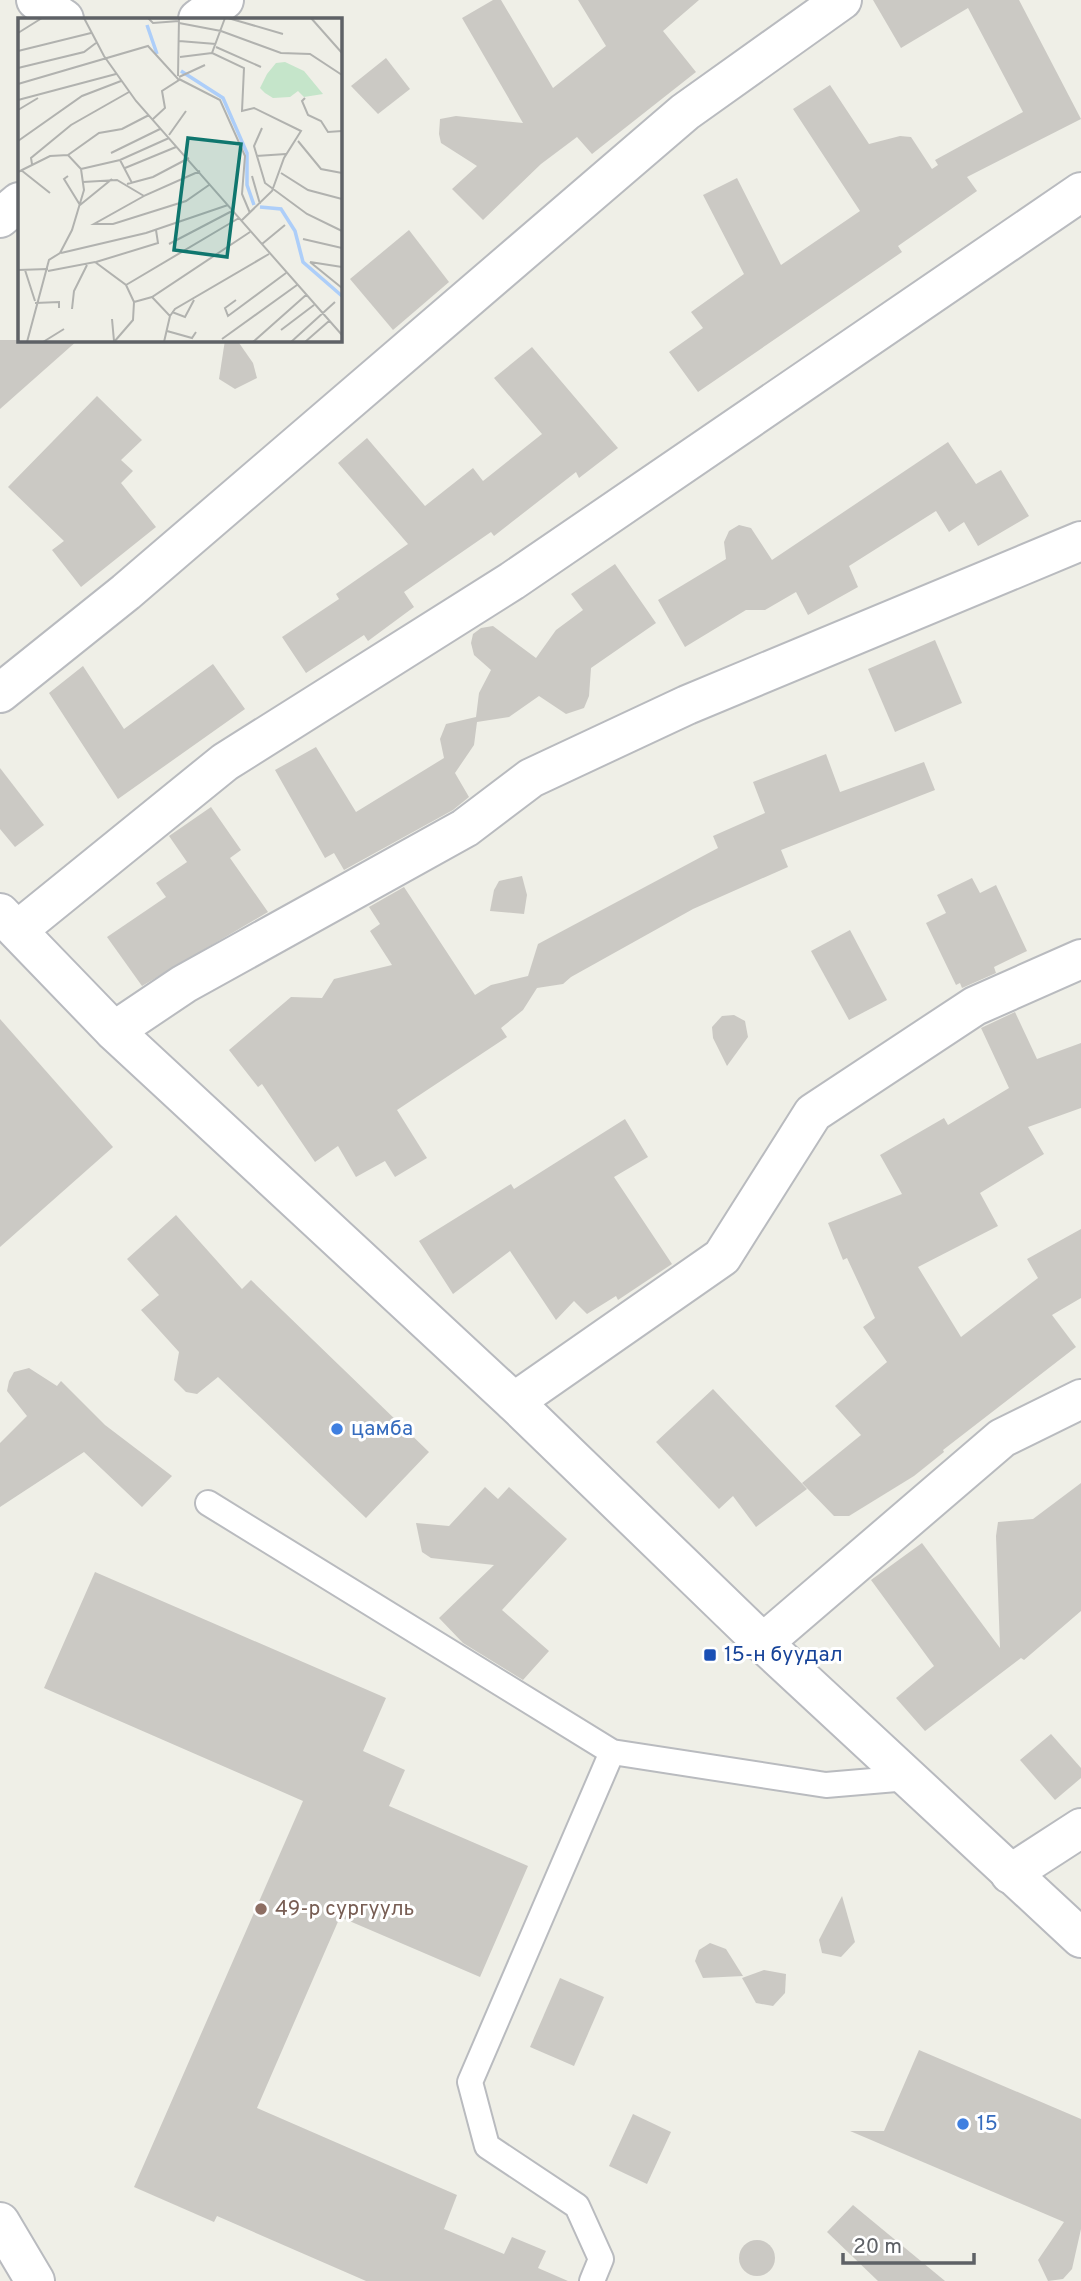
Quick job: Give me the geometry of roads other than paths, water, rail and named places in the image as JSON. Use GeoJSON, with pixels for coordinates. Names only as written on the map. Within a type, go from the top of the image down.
{"type":"FeatureCollection","features":[{"type":"Feature","properties":{"kind":"street"},"geometry":{"type":"LineString","coordinates":[[36,0],[63,18]]}},
{"type":"Feature","properties":{"kind":"street"},"geometry":{"type":"LineString","coordinates":[[199,18],[223,0]]}},
{"type":"Feature","properties":{"kind":"street"},"geometry":{"type":"LineString","coordinates":[[0,692],[126,592],[685,112],[842,0]]}},
{"type":"Feature","properties":{"kind":"street"},"geometry":{"type":"LineString","coordinates":[[1081,192],[512,581],[225,762],[10,921],[114,1031],[514,1402],[764,1643],[1081,1938]]}},
{"type":"Feature","properties":{"kind":"street"},"geometry":{"type":"LineString","coordinates":[[0,218],[18,203]]}},
{"type":"Feature","properties":{"kind":"street"},"geometry":{"type":"LineString","coordinates":[[114,1031],[184,984],[465,828],[531,778],[687,705],[1081,541]]}},
{"type":"Feature","properties":{"kind":"street"},"geometry":{"type":"LineString","coordinates":[[514,1402],[722,1257],[813,1113],[975,1006],[1081,959]]}},
{"type":"Feature","properties":{"kind":"street"},"geometry":{"type":"LineString","coordinates":[[764,1643],[1002,1438],[1081,1399]]}},
{"type":"Feature","properties":{"kind":"street"},"geometry":{"type":"LineString","coordinates":[[1010,1874],[1081,1828]]}},
{"type":"Feature","properties":{"kind":"street"},"geometry":{"type":"LineString","coordinates":[[0,2222],[35,2281]]}},
{"type":"Feature","properties":{"kind":"lane"},"geometry":{"type":"LineString","coordinates":[[208,1503],[612,1752],[826,1784],[908,1778]]}},
{"type":"Feature","properties":{"kind":"lane"},"geometry":{"type":"LineString","coordinates":[[592,2281],[601,2259],[577,2206],[487,2146],[470,2082],[612,1752]]}},
{"type":"Feature","properties":{"kind":"place","name":"цамба"},"geometry":{"type":"Point","coordinates":[337,1429]}},
{"type":"Feature","properties":{"kind":"place","name":"15-н буудал"},"geometry":{"type":"Point","coordinates":[710,1655]}},
{"type":"Feature","properties":{"kind":"place","name":"49-р сургууль"},"geometry":{"type":"Point","coordinates":[261,1909]}},
{"type":"Feature","properties":{"kind":"place","name":"15"},"geometry":{"type":"Point","coordinates":[963,2124]}}]}
